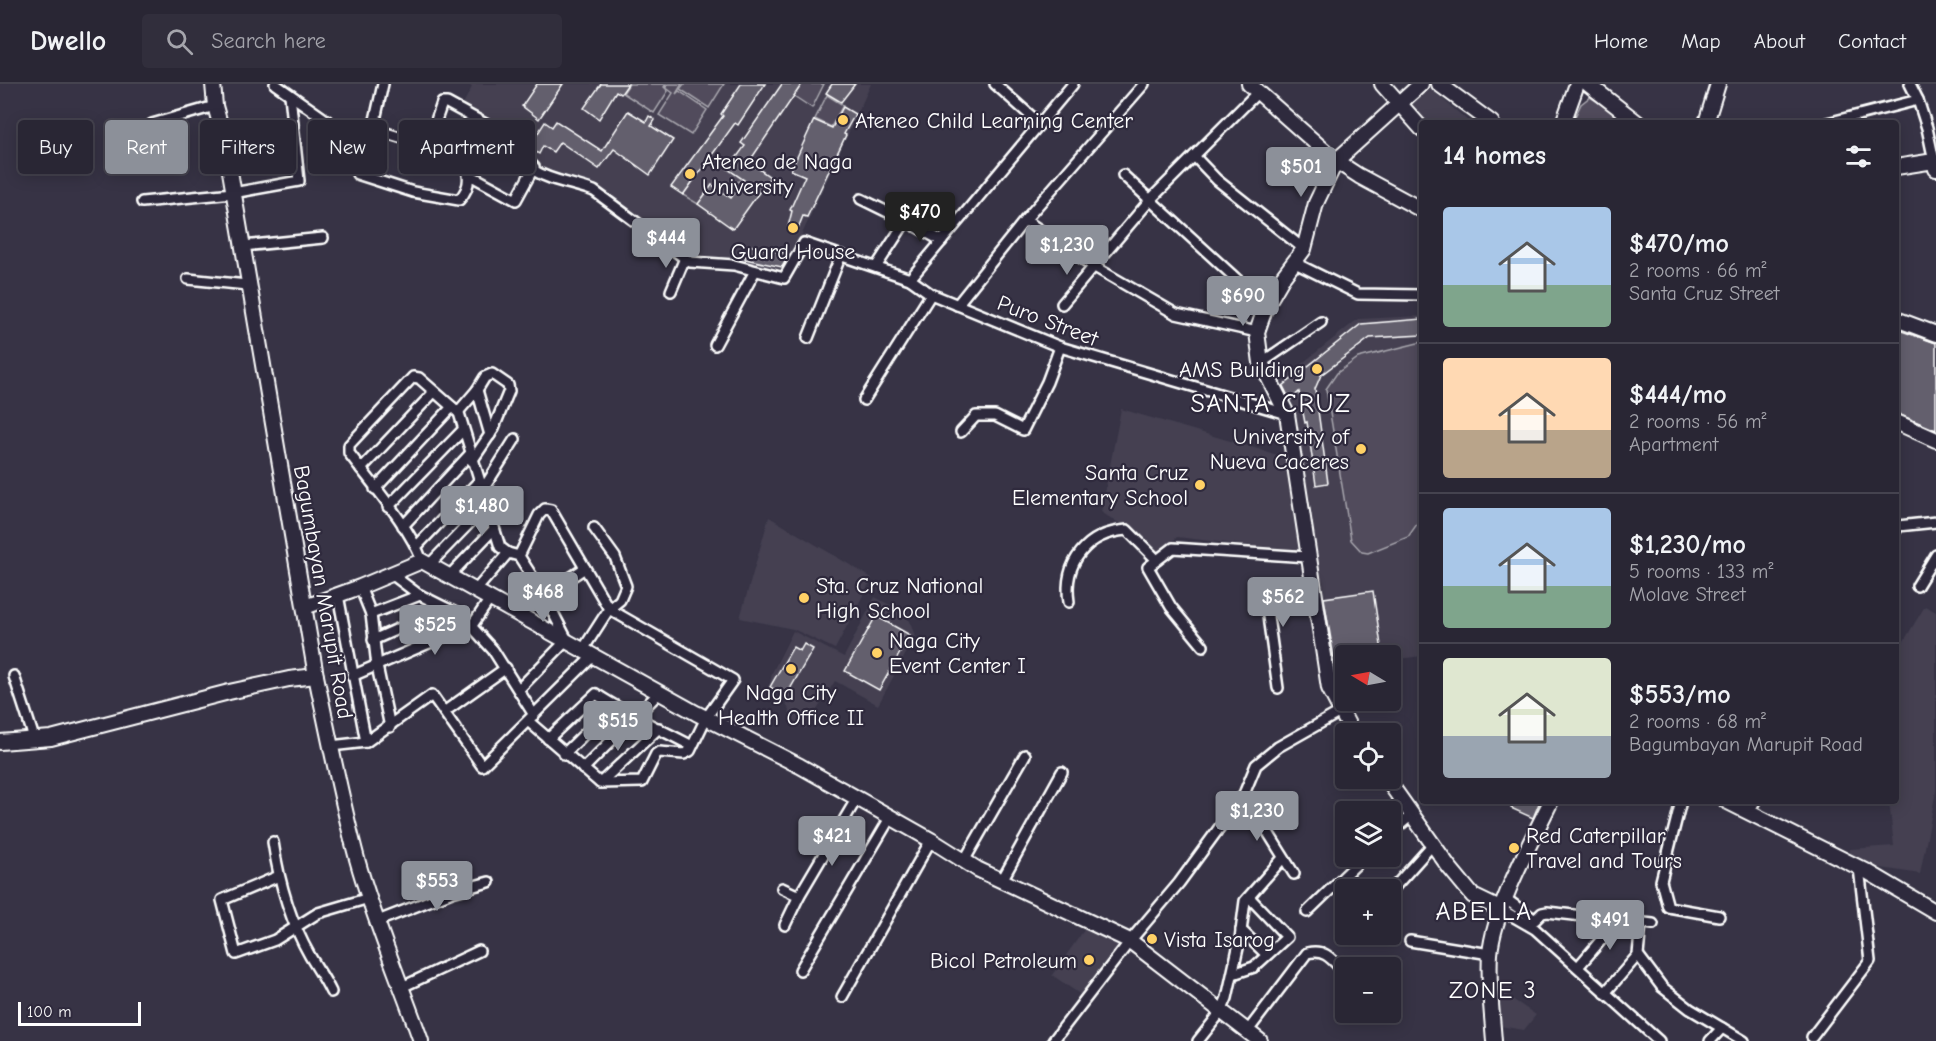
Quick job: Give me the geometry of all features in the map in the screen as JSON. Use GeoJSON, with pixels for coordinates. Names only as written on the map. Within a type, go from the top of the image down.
{"type":"FeatureCollection","features":[{"type":"Feature","properties":{"kind":"street","name":"Bagumbayan Marupit Road"},"geometry":{"type":"LineString","coordinates":[[213,84],[219,120]]}},
{"type":"Feature","properties":{"kind":"street"},"geometry":{"type":"LineString","coordinates":[[275,84],[325,120]]}},
{"type":"Feature","properties":{"kind":"street"},"geometry":{"type":"LineString","coordinates":[[375,120],[383,84]]}},
{"type":"Feature","properties":{"kind":"street"},"geometry":{"type":"LineString","coordinates":[[995,84],[1040,124]]}},
{"type":"Feature","properties":{"kind":"street"},"geometry":{"type":"LineString","coordinates":[[910,279],[1073,84]]}},
{"type":"Feature","properties":{"kind":"street"},"geometry":{"type":"LineString","coordinates":[[957,305],[1025,220],[1144,84]]}},
{"type":"Feature","properties":{"kind":"street"},"geometry":{"type":"LineString","coordinates":[[1382,84],[1398,105],[1419,126]]}},
{"type":"Feature","properties":{"kind":"street"},"geometry":{"type":"LineString","coordinates":[[1346,723],[1329,688],[1287,414],[1261,363],[1257,332],[1266,306],[1293,262],[1304,249],[1316,203],[1336,161],[1421,84]]}},
{"type":"Feature","properties":{"kind":"street"},"geometry":{"type":"LineString","coordinates":[[1439,84],[1487,120]]}},
{"type":"Feature","properties":{"kind":"street"},"geometry":{"type":"LineString","coordinates":[[1564,120],[1576,84]]}},
{"type":"Feature","properties":{"kind":"street"},"geometry":{"type":"LineString","coordinates":[[1588,84],[1634,120]]}},
{"type":"Feature","properties":{"kind":"street"},"geometry":{"type":"LineString","coordinates":[[1707,120],[1718,84]]}},
{"type":"Feature","properties":{"kind":"street"},"geometry":{"type":"LineString","coordinates":[[1899,167],[1935,163],[1918,100],[1910,84]]}},
{"type":"Feature","properties":{"kind":"street"},"geometry":{"type":"LineString","coordinates":[[1062,304],[1150,200],[1194,156],[1253,87],[1336,161],[1419,208]]}},
{"type":"Feature","properties":{"kind":"street"},"geometry":{"type":"LineString","coordinates":[[142,202],[232,193],[299,181],[290,95]]}},
{"type":"Feature","properties":{"kind":"street"},"geometry":{"type":"LineString","coordinates":[[1839,120],[1918,100]]}},
{"type":"Feature","properties":{"kind":"street"},"geometry":{"type":"LineString","coordinates":[[436,120],[442,103],[447,103],[478,120]]}},
{"type":"Feature","properties":{"kind":"street"},"geometry":{"type":"LineString","coordinates":[[166,120],[215,106]]}},
{"type":"Feature","properties":{"kind":"street"},"geometry":{"type":"LineString","coordinates":[[1194,156],[1217,180],[1304,249]]}},
{"type":"Feature","properties":{"kind":"street"},"geometry":{"type":"LineString","coordinates":[[535,171],[559,182],[594,191],[690,262],[723,264],[755,271],[715,345]]}},
{"type":"Feature","properties":{"kind":"street","name":"Bagumbayan Marupit Road"},"geometry":{"type":"LineString","coordinates":[[229,174],[316,676],[331,746],[357,860],[421,1041]]}},
{"type":"Feature","properties":{"kind":"street"},"geometry":{"type":"LineString","coordinates":[[357,174],[413,192],[459,200],[467,192],[470,175],[516,200],[531,174]]}},
{"type":"Feature","properties":{"kind":"street"},"geometry":{"type":"LineString","coordinates":[[1123,175],[1266,306]]}},
{"type":"Feature","properties":{"kind":"street"},"geometry":{"type":"LineString","coordinates":[[861,199],[942,241]]}},
{"type":"Feature","properties":{"kind":"street"},"geometry":{"type":"LineString","coordinates":[[1025,220],[1093,266],[1176,314],[1257,332]]}},
{"type":"Feature","properties":{"kind":"street"},"geometry":{"type":"LineString","coordinates":[[876,267],[906,221]]}},
{"type":"Feature","properties":{"kind":"street"},"geometry":{"type":"LineString","coordinates":[[243,246],[323,238]]}},
{"type":"Feature","properties":{"kind":"street","name":"Puro Street"},"geometry":{"type":"LineString","coordinates":[[755,271],[784,278],[791,270],[804,243],[910,279],[931,294],[1059,347],[1287,414]]}},
{"type":"Feature","properties":{"kind":"street"},"geometry":{"type":"LineString","coordinates":[[808,338],[841,255]]}},
{"type":"Feature","properties":{"kind":"street"},"geometry":{"type":"LineString","coordinates":[[671,291],[685,258]]}},
{"type":"Feature","properties":{"kind":"street"},"geometry":{"type":"LineString","coordinates":[[1293,262],[1358,294],[1419,295]]}},
{"type":"Feature","properties":{"kind":"street"},"geometry":{"type":"LineString","coordinates":[[188,279],[247,285]]}},
{"type":"Feature","properties":{"kind":"street"},"geometry":{"type":"LineString","coordinates":[[864,400],[931,294]]}},
{"type":"Feature","properties":{"kind":"street"},"geometry":{"type":"LineString","coordinates":[[1899,320],[1936,334]]}},
{"type":"Feature","properties":{"kind":"street"},"geometry":{"type":"LineString","coordinates":[[1261,363],[1321,322]]}},
{"type":"Feature","properties":{"kind":"street"},"geometry":{"type":"LineString","coordinates":[[961,432],[976,416],[995,416],[1023,430],[1047,382],[1059,347]]}},
{"type":"Feature","properties":{"kind":"street"},"geometry":{"type":"LineString","coordinates":[[375,489],[477,390],[485,377],[492,374],[508,385],[509,391],[490,435],[471,458],[403,526]]}},
{"type":"Feature","properties":{"kind":"street"},"geometry":{"type":"LineString","coordinates":[[567,640],[544,595],[519,556],[508,553],[500,547],[455,409],[419,378],[413,377],[348,445],[349,453],[417,546],[425,563],[567,640],[587,654],[792,762],[1001,882],[1130,941],[1260,1041]]}},
{"type":"Feature","properties":{"kind":"street"},"geometry":{"type":"LineString","coordinates":[[477,390],[490,435]]}},
{"type":"Feature","properties":{"kind":"street"},"geometry":{"type":"LineString","coordinates":[[361,469],[434,392]]}},
{"type":"Feature","properties":{"kind":"street"},"geometry":{"type":"LineString","coordinates":[[1899,423],[1936,440]]}},
{"type":"Feature","properties":{"kind":"street"},"geometry":{"type":"LineString","coordinates":[[388,507],[463,430]]}},
{"type":"Feature","properties":{"kind":"street"},"geometry":{"type":"LineString","coordinates":[[482,491],[515,439]]}},
{"type":"Feature","properties":{"kind":"street"},"geometry":{"type":"LineString","coordinates":[[417,546],[479,481]]}},
{"type":"Feature","properties":{"kind":"street"},"geometry":{"type":"LineString","coordinates":[[305,607],[360,588],[390,573],[425,563],[486,506]]}},
{"type":"Feature","properties":{"kind":"street"},"geometry":{"type":"LineString","coordinates":[[390,573],[420,595],[462,616],[520,688],[531,718],[548,739],[600,783],[642,782],[656,754],[659,752],[684,754],[692,747],[706,718],[733,680],[609,609],[551,510],[545,509],[539,515],[519,556]]}},
{"type":"Feature","properties":{"kind":"street"},"geometry":{"type":"LineString","coordinates":[[1899,526],[1936,522]]}},
{"type":"Feature","properties":{"kind":"street"},"geometry":{"type":"LineString","coordinates":[[331,746],[366,742],[432,695],[482,766],[531,718],[587,654],[609,609],[620,600],[626,585],[615,558],[594,528]]}},
{"type":"Feature","properties":{"kind":"street"},"geometry":{"type":"LineString","coordinates":[[448,576],[494,530]]}},
{"type":"Feature","properties":{"kind":"street"},"geometry":{"type":"LineString","coordinates":[[1069,602],[1067,590],[1070,569],[1078,555],[1087,546],[1113,531],[1127,530],[1157,560]]}},
{"type":"Feature","properties":{"kind":"street"},"geometry":{"type":"LineString","coordinates":[[1203,646],[1171,607],[1148,567],[1173,548],[1308,557]]}},
{"type":"Feature","properties":{"kind":"street"},"geometry":{"type":"LineString","coordinates":[[475,591],[508,553]]}},
{"type":"Feature","properties":{"kind":"street"},"geometry":{"type":"LineString","coordinates":[[1917,586],[1935,561]]}},
{"type":"Feature","properties":{"kind":"street"},"geometry":{"type":"LineString","coordinates":[[544,595],[585,568]]}},
{"type":"Feature","properties":{"kind":"street"},"geometry":{"type":"LineString","coordinates":[[1278,688],[1265,595],[1313,586]]}},
{"type":"Feature","properties":{"kind":"street"},"geometry":{"type":"LineString","coordinates":[[360,588],[371,614],[376,666],[390,727]]}},
{"type":"Feature","properties":{"kind":"street"},"geometry":{"type":"LineString","coordinates":[[338,595],[366,742]]}},
{"type":"Feature","properties":{"kind":"street"},"geometry":{"type":"LineString","coordinates":[[371,614],[420,595]]}},
{"type":"Feature","properties":{"kind":"street"},"geometry":{"type":"LineString","coordinates":[[352,676],[471,625],[490,599]]}},
{"type":"Feature","properties":{"kind":"street"},"geometry":{"type":"LineString","coordinates":[[373,640],[445,608]]}},
{"type":"Feature","properties":{"kind":"street"},"geometry":{"type":"LineString","coordinates":[[520,688],[567,640]]}},
{"type":"Feature","properties":{"kind":"street"},"geometry":{"type":"LineString","coordinates":[[444,712],[506,668]]}},
{"type":"Feature","properties":{"kind":"street"},"geometry":{"type":"LineString","coordinates":[[14,676],[34,738]]}},
{"type":"Feature","properties":{"kind":"street"},"geometry":{"type":"LineString","coordinates":[[0,742],[51,738],[289,679],[316,676]]}},
{"type":"Feature","properties":{"kind":"street"},"geometry":{"type":"LineString","coordinates":[[583,769],[659,693]]}},
{"type":"Feature","properties":{"kind":"street"},"geometry":{"type":"LineString","coordinates":[[548,739],[596,694],[613,706],[637,716],[692,747]]}},
{"type":"Feature","properties":{"kind":"street"},"geometry":{"type":"LineString","coordinates":[[564,754],[613,706]]}},
{"type":"Feature","properties":{"kind":"street"},"geometry":{"type":"LineString","coordinates":[[1053,1041],[1130,941],[1179,883],[1244,794],[1256,765],[1278,747],[1340,712]]}},
{"type":"Feature","properties":{"kind":"street"},"geometry":{"type":"LineString","coordinates":[[600,783],[659,728]]}},
{"type":"Feature","properties":{"kind":"street"},"geometry":{"type":"LineString","coordinates":[[964,861],[1025,755]]}},
{"type":"Feature","properties":{"kind":"street"},"geometry":{"type":"LineString","coordinates":[[1001,882],[1062,772]]}},
{"type":"Feature","properties":{"kind":"street"},"geometry":{"type":"LineString","coordinates":[[1394,789],[1449,867],[1473,896],[1535,920],[1542,913],[1547,912],[1653,924]]}},
{"type":"Feature","properties":{"kind":"street"},"geometry":{"type":"LineString","coordinates":[[1244,794],[1294,874]]}},
{"type":"Feature","properties":{"kind":"street"},"geometry":{"type":"LineString","coordinates":[[785,925],[799,896],[856,798]]}},
{"type":"Feature","properties":{"kind":"street"},"geometry":{"type":"LineString","coordinates":[[1494,1041],[1490,954],[1510,909],[1550,804]]}},
{"type":"Feature","properties":{"kind":"street"},"geometry":{"type":"LineString","coordinates":[[1680,804],[1661,881],[1668,906],[1719,916]]}},
{"type":"Feature","properties":{"kind":"street"},"geometry":{"type":"LineString","coordinates":[[1752,806],[1936,912]]}},
{"type":"Feature","properties":{"kind":"street"},"geometry":{"type":"LineString","coordinates":[[1401,824],[1413,814]]}},
{"type":"Feature","properties":{"kind":"street"},"geometry":{"type":"LineString","coordinates":[[800,970],[890,818]]}},
{"type":"Feature","properties":{"kind":"street"},"geometry":{"type":"LineString","coordinates":[[842,997],[931,840]]}},
{"type":"Feature","properties":{"kind":"street"},"geometry":{"type":"LineString","coordinates":[[273,842],[279,876],[296,926],[331,992]]}},
{"type":"Feature","properties":{"kind":"street"},"geometry":{"type":"LineString","coordinates":[[1401,880],[1434,843]]}},
{"type":"Feature","properties":{"kind":"street"},"geometry":{"type":"LineString","coordinates":[[1197,1041],[1221,1012],[1227,998],[1245,901],[1283,858]]}},
{"type":"Feature","properties":{"kind":"street"},"geometry":{"type":"LineString","coordinates":[[1307,912],[1354,867]]}},
{"type":"Feature","properties":{"kind":"street"},"geometry":{"type":"LineString","coordinates":[[1812,1037],[1870,962],[1859,868]]}},
{"type":"Feature","properties":{"kind":"street"},"geometry":{"type":"LineString","coordinates":[[279,876],[222,900],[236,954],[275,940],[318,913],[369,898]]}},
{"type":"Feature","properties":{"kind":"street"},"geometry":{"type":"LineString","coordinates":[[378,921],[452,892],[489,882]]}},
{"type":"Feature","properties":{"kind":"street"},"geometry":{"type":"LineString","coordinates":[[782,888],[799,896]]}},
{"type":"Feature","properties":{"kind":"street"},"geometry":{"type":"LineString","coordinates":[[1233,974],[1254,967],[1287,937],[1249,897]]}},
{"type":"Feature","properties":{"kind":"street"},"geometry":{"type":"LineString","coordinates":[[1510,909],[1659,1041]]}},
{"type":"Feature","properties":{"kind":"street"},"geometry":{"type":"LineString","coordinates":[[1578,967],[1602,939],[1605,918]]}},
{"type":"Feature","properties":{"kind":"street"},"geometry":{"type":"LineString","coordinates":[[1605,993],[1638,955],[1641,922]]}},
{"type":"Feature","properties":{"kind":"street"},"geometry":{"type":"LineString","coordinates":[[1241,930],[1267,955]]}},
{"type":"Feature","properties":{"kind":"street"},"geometry":{"type":"LineString","coordinates":[[1410,942],[1490,954]]}},
{"type":"Feature","properties":{"kind":"street"},"geometry":{"type":"LineString","coordinates":[[1247,1032],[1307,953],[1317,950],[1326,953],[1335,962]]}},
{"type":"Feature","properties":{"kind":"street"},"geometry":{"type":"LineString","coordinates":[[402,987],[479,951]]}},
{"type":"Feature","properties":{"kind":"street"},"geometry":{"type":"LineString","coordinates":[[1638,955],[1662,987],[1690,1009],[1744,1041]]}},
{"type":"Feature","properties":{"kind":"street"},"geometry":{"type":"LineString","coordinates":[[1710,1041],[1722,1028]]}},
{"type":"Feature","properties":{"kind":"shaded area","name":"Ateneo de Naga University"},"geometry":{"type":"Polygon","coordinates":[[[467,84],[871,84],[786,269],[777,271],[735,258],[693,255],[595,186],[558,179],[540,169],[535,164],[535,120],[486,120],[462,106],[472,87],[467,84]]]}},
{"type":"Feature","properties":{"kind":"shaded area"},"geometry":{"type":"Polygon","coordinates":[[[629,84],[666,84],[664,87],[668,91],[654,113],[623,93],[629,84]]]}},
{"type":"Feature","properties":{"kind":"shaded area"},"geometry":{"type":"Polygon","coordinates":[[[668,84],[682,84],[676,94],[679,91],[707,110],[691,135],[659,115],[673,93],[665,87],[668,84]]]}},
{"type":"Feature","properties":{"kind":"shaded area"},"geometry":{"type":"Polygon","coordinates":[[[684,84],[724,84],[709,108],[680,89],[684,84]]]}},
{"type":"Feature","properties":{"kind":"shaded area"},"geometry":{"type":"Polygon","coordinates":[[[802,84],[824,84],[812,108],[794,96],[802,84]]]}},
{"type":"Feature","properties":{"kind":"shaded area"},"geometry":{"type":"Polygon","coordinates":[[[1426,85],[1467,120],[1422,120],[1407,103],[1426,85]]]}},
{"type":"Feature","properties":{"kind":"shaded area"},"geometry":{"type":"Polygon","coordinates":[[[827,95],[843,105],[831,127],[815,119],[827,95]]]}},
{"type":"Feature","properties":{"kind":"shaded area"},"geometry":{"type":"Polygon","coordinates":[[[1590,97],[1623,120],[1573,120],[1581,104],[1590,97]]]}},
{"type":"Feature","properties":{"kind":"shaded area"},"geometry":{"type":"Polygon","coordinates":[[[712,156],[743,180],[737,182],[731,191],[731,198],[712,185],[698,204],[683,195],[712,156]]]}},
{"type":"Feature","properties":{"kind":"shaded area","name":"University of Nueva Caceres"},"geometry":{"type":"Polygon","coordinates":[[[1419,316],[1419,656],[1401,659],[1401,645],[1335,645],[1335,663],[1333,663],[1292,403],[1282,397],[1275,385],[1358,319],[1419,316]]]}},
{"type":"Feature","properties":{"kind":"shaded area"},"geometry":{"type":"Polygon","coordinates":[[[1419,343],[1419,521],[1408,537],[1368,553],[1362,552],[1351,540],[1326,389],[1337,373],[1358,358],[1419,343]]]}},
{"type":"Feature","properties":{"kind":"shaded area","name":"Santa Cruz Elementary School"},"geometry":{"type":"Polygon","coordinates":[[[1121,409],[1288,458],[1303,552],[1177,537],[1160,554],[1128,529],[1101,512],[1121,409]]]}},
{"type":"Feature","properties":{"kind":"shaded area","name":"Sta. Cruz National High School"},"geometry":{"type":"Polygon","coordinates":[[[769,517],[872,578],[835,649],[793,629],[740,618],[769,517]]]}},
{"type":"Feature","properties":{"kind":"shaded area"},"geometry":{"type":"Polygon","coordinates":[[[875,597],[899,610],[910,621],[915,637],[878,705],[835,681],[805,729],[793,720],[784,698],[769,688],[772,673],[793,631],[844,657],[875,597]]]}},
{"type":"Feature","properties":{"kind":"shaded area"},"geometry":{"type":"Polygon","coordinates":[[[1925,606],[1936,612],[1936,791],[1920,874],[1850,863],[1850,849],[1894,846],[1889,804],[1899,804],[1899,649],[1925,606]]]}},
{"type":"Feature","properties":{"kind":"shaded area"},"geometry":{"type":"Polygon","coordinates":[[[1087,926],[1118,946],[1081,995],[1052,975],[1087,926]]]}},
{"type":"Feature","properties":{"kind":"shaded area"},"geometry":{"type":"Polygon","coordinates":[[[1499,990],[1536,1015],[1524,1030],[1500,1026],[1499,990]]]}},
{"type":"Feature","properties":{"kind":"building"},"geometry":{"type":"Polygon","coordinates":[[[537,84],[563,84],[539,119],[522,106],[537,84]]]}},
{"type":"Feature","properties":{"kind":"building"},"geometry":{"type":"Polygon","coordinates":[[[601,84],[628,84],[621,94],[616,91],[599,119],[584,108],[601,84]]]}},
{"type":"Feature","properties":{"kind":"building"},"geometry":{"type":"Polygon","coordinates":[[[741,84],[765,84],[738,125],[735,123],[683,195],[671,187],[723,116],[721,114],[741,84]]]}},
{"type":"Feature","properties":{"kind":"building"},"geometry":{"type":"Polygon","coordinates":[[[782,84],[802,84],[749,162],[770,177],[733,229],[698,204],[712,185],[731,198],[744,180],[728,169],[745,146],[741,143],[782,84]]]}},
{"type":"Feature","properties":{"kind":"building"},"geometry":{"type":"Polygon","coordinates":[[[832,84],[855,84],[841,102],[826,93],[832,84]]]}},
{"type":"Feature","properties":{"kind":"building"},"geometry":{"type":"Polygon","coordinates":[[[843,107],[855,114],[807,217],[803,216],[797,231],[788,227],[792,211],[790,210],[805,176],[791,170],[814,120],[832,128],[843,107]]]}},
{"type":"Feature","properties":{"kind":"building"},"geometry":{"type":"Polygon","coordinates":[[[628,111],[646,122],[649,116],[655,120],[651,126],[673,140],[650,175],[614,149],[599,169],[560,142],[553,152],[543,146],[539,154],[535,151],[535,138],[545,122],[552,127],[556,121],[602,151],[628,111]]]}},
{"type":"Feature","properties":{"kind":"building"},"geometry":{"type":"Polygon","coordinates":[[[748,245],[789,254],[782,267],[745,259],[748,245]]]}},
{"type":"Feature","properties":{"kind":"building","name":"AMS Building"},"geometry":{"type":"Polygon","coordinates":[[[1419,319],[1419,335],[1370,338],[1321,375],[1315,389],[1328,483],[1316,485],[1307,422],[1305,423],[1299,392],[1290,400],[1283,386],[1361,324],[1419,319]]]}},
{"type":"Feature","properties":{"kind":"building"},"geometry":{"type":"Polygon","coordinates":[[[1899,330],[1936,343],[1936,430],[1899,414],[1899,330]]]}},
{"type":"Feature","properties":{"kind":"building"},"geometry":{"type":"Polygon","coordinates":[[[1373,591],[1381,645],[1335,645],[1334,658],[1324,598],[1373,591]]]}},
{"type":"Feature","properties":{"kind":"building","name":"Naga City Event Center I"},"geometry":{"type":"Polygon","coordinates":[[[876,616],[910,635],[879,690],[845,671],[876,616]]]}},
{"type":"Feature","properties":{"kind":"building","name":"Naga City Health Office II"},"geometry":{"type":"Polygon","coordinates":[[[804,644],[813,649],[786,696],[770,687],[793,647],[800,651],[804,644]]]}},
{"type":"Feature","properties":{"kind":"building"},"geometry":{"type":"Polygon","coordinates":[[[1513,804],[1539,804],[1533,818],[1511,808],[1513,804]]]}},
{"type":"Feature","properties":{"kind":"place","name":"Ateneo Child Learning Center"},"geometry":{"type":"Point","coordinates":[843,120]}},
{"type":"Feature","properties":{"kind":"place","name":"Ateneo de Naga University"},"geometry":{"type":"Point","coordinates":[690,174]}},
{"type":"Feature","properties":{"kind":"place","name":"Guard House"},"geometry":{"type":"Point","coordinates":[793,228]}},
{"type":"Feature","properties":{"kind":"place","name":"AMS Building"},"geometry":{"type":"Point","coordinates":[1317,369]}},
{"type":"Feature","properties":{"kind":"place","name":"University of Nueva Caceres"},"geometry":{"type":"Point","coordinates":[1361,449]}},
{"type":"Feature","properties":{"kind":"place","name":"Santa Cruz Elementary School"},"geometry":{"type":"Point","coordinates":[1200,485]}},
{"type":"Feature","properties":{"kind":"place","name":"Sta. Cruz National High School"},"geometry":{"type":"Point","coordinates":[804,598]}},
{"type":"Feature","properties":{"kind":"place","name":"Naga City Event Center I"},"geometry":{"type":"Point","coordinates":[877,653]}},
{"type":"Feature","properties":{"kind":"place","name":"Naga City Health Office II"},"geometry":{"type":"Point","coordinates":[791,669]}},
{"type":"Feature","properties":{"kind":"place","name":"Red Caterpillar Travel and Tours"},"geometry":{"type":"Point","coordinates":[1514,848]}},
{"type":"Feature","properties":{"kind":"place","name":"Vista Isarog"},"geometry":{"type":"Point","coordinates":[1152,939]}},
{"type":"Feature","properties":{"kind":"place","name":"Bicol Petroleum"},"geometry":{"type":"Point","coordinates":[1089,960]}},
{"type":"Feature","properties":{"kind":"district","name":"SANTA CRUZ"},"geometry":{"type":"Point","coordinates":[1271,403]}},
{"type":"Feature","properties":{"kind":"district","name":"ABELLA"},"geometry":{"type":"Point","coordinates":[1484,911]}},
{"type":"Feature","properties":{"kind":"district","name":"ZONE 3"},"geometry":{"type":"Point","coordinates":[1493,990]}}]}
